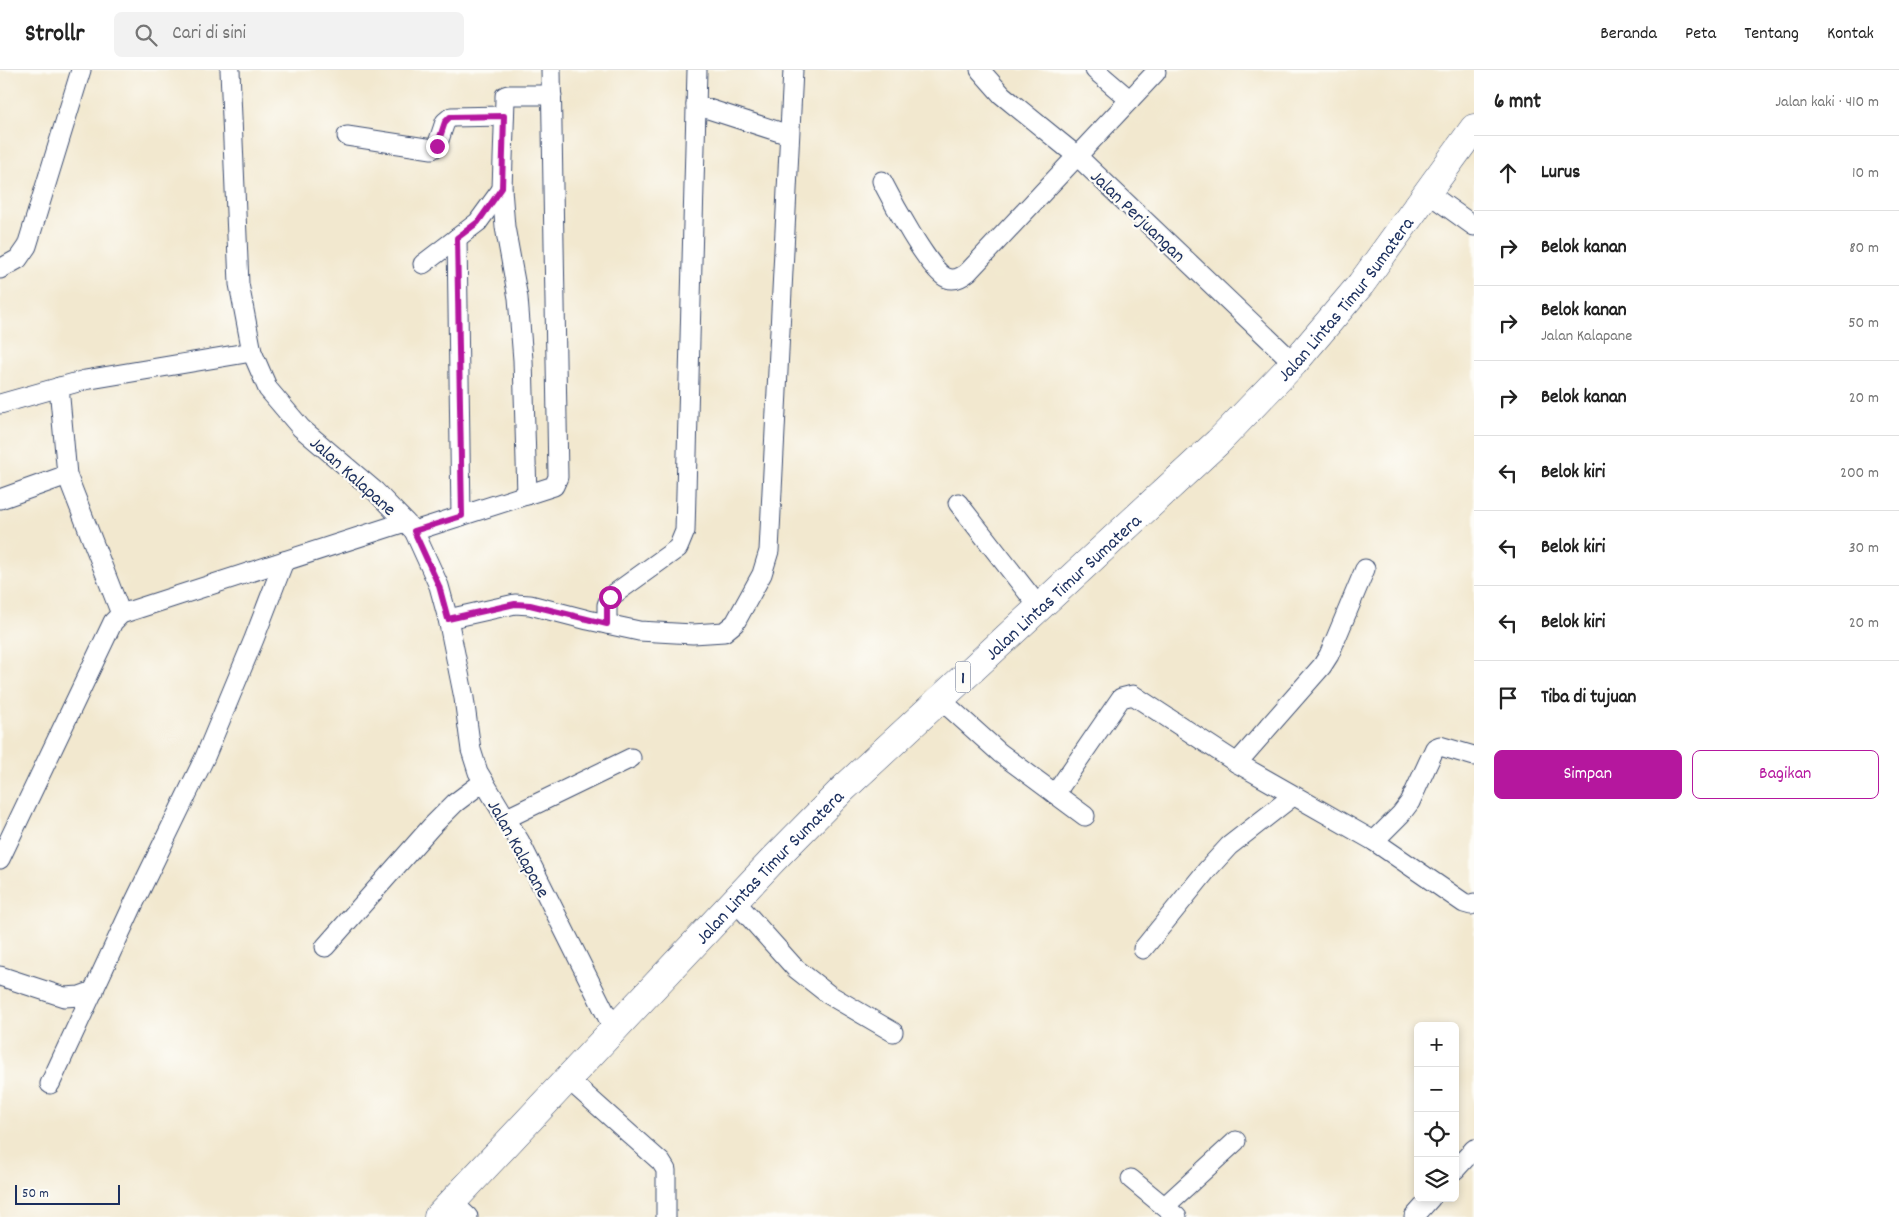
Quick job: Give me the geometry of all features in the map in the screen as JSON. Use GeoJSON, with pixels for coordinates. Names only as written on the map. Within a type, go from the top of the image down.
{"type":"FeatureCollection","features":[{"type":"Feature","properties":{"kind":"highway","name":"Jalan Lintas Timur Sumatera"},"geometry":{"type":"LineString","coordinates":[[453,1212],[568,1079],[843,789],[1218,442],[1294,363],[1360,284],[1474,128]]}},
{"type":"Feature","properties":{"kind":"street"},"geometry":{"type":"LineString","coordinates":[[0,269],[18,259],[27,246],[81,70]]}},
{"type":"Feature","properties":{"kind":"street","name":"Jalan Kalapane"},"geometry":{"type":"LineString","coordinates":[[230,70],[239,284],[252,352],[268,389],[301,428],[375,491],[409,526],[439,586],[448,619],[464,698],[471,750],[483,782],[520,842],[614,1030]]}},
{"type":"Feature","properties":{"kind":"street"},"geometry":{"type":"LineString","coordinates":[[0,859],[113,622],[120,614],[284,561],[409,526],[462,516],[554,486],[558,477],[551,70]]}},
{"type":"Feature","properties":{"kind":"street"},"geometry":{"type":"LineString","coordinates":[[607,624],[607,605],[610,597],[678,548],[684,531],[697,70]]}},
{"type":"Feature","properties":{"kind":"street"},"geometry":{"type":"LineString","coordinates":[[448,619],[515,604],[530,605],[648,632],[693,634],[724,632],[735,623],[762,574],[769,551],[793,70]]}},
{"type":"Feature","properties":{"kind":"street","name":"Jalan Perjuangan"},"geometry":{"type":"LineString","coordinates":[[980,70],[1002,95],[1077,156],[1294,363]]}},
{"type":"Feature","properties":{"kind":"street"},"geometry":{"type":"LineString","coordinates":[[1096,70],[1130,100]]}},
{"type":"Feature","properties":{"kind":"street"},"geometry":{"type":"LineString","coordinates":[[882,180],[904,222],[937,269],[946,278],[957,279],[968,272],[1156,72]]}},
{"type":"Feature","properties":{"kind":"street"},"geometry":{"type":"LineString","coordinates":[[527,495],[523,360],[518,298],[506,227],[502,188],[505,96],[552,95]]}},
{"type":"Feature","properties":{"kind":"street"},"geometry":{"type":"LineString","coordinates":[[696,105],[789,135]]}},
{"type":"Feature","properties":{"kind":"street"},"geometry":{"type":"LineString","coordinates":[[347,136],[432,149],[437,146],[445,122],[450,117],[504,116]]}},
{"type":"Feature","properties":{"kind":"street"},"geometry":{"type":"LineString","coordinates":[[423,264],[478,222],[502,188]]}},
{"type":"Feature","properties":{"kind":"street"},"geometry":{"type":"LineString","coordinates":[[1428,193],[1474,226]]}},
{"type":"Feature","properties":{"kind":"street"},"geometry":{"type":"LineString","coordinates":[[457,238],[462,516]]}},
{"type":"Feature","properties":{"kind":"street"},"geometry":{"type":"LineString","coordinates":[[0,404],[85,380],[252,352]]}},
{"type":"Feature","properties":{"kind":"street"},"geometry":{"type":"LineString","coordinates":[[59,387],[67,475],[120,614]]}},
{"type":"Feature","properties":{"kind":"street"},"geometry":{"type":"LineString","coordinates":[[0,499],[67,475]]}},
{"type":"Feature","properties":{"kind":"street"},"geometry":{"type":"LineString","coordinates":[[958,503],[1039,607]]}},
{"type":"Feature","properties":{"kind":"street"},"geometry":{"type":"LineString","coordinates":[[50,1084],[134,903],[205,757],[284,561]]}},
{"type":"Feature","properties":{"kind":"street"},"geometry":{"type":"LineString","coordinates":[[1237,763],[1322,666],[1329,655],[1366,569]]}},
{"type":"Feature","properties":{"kind":"street"},"geometry":{"type":"LineString","coordinates":[[1056,794],[1121,698],[1133,695],[1237,763],[1374,841],[1464,903],[1471,905],[1474,903]]}},
{"type":"Feature","properties":{"kind":"street"},"geometry":{"type":"LineString","coordinates":[[940,699],[1000,753],[1085,816]]}},
{"type":"Feature","properties":{"kind":"street"},"geometry":{"type":"LineString","coordinates":[[1374,841],[1401,814],[1410,802],[1435,748],[1440,746],[1474,756]]}},
{"type":"Feature","properties":{"kind":"street"},"geometry":{"type":"LineString","coordinates":[[505,819],[631,758]]}},
{"type":"Feature","properties":{"kind":"street"},"geometry":{"type":"LineString","coordinates":[[325,947],[431,827],[455,803],[483,782]]}},
{"type":"Feature","properties":{"kind":"street"},"geometry":{"type":"LineString","coordinates":[[1143,949],[1207,870],[1229,846],[1292,796]]}},
{"type":"Feature","properties":{"kind":"street"},"geometry":{"type":"LineString","coordinates":[[734,902],[795,968],[828,994],[893,1032]]}},
{"type":"Feature","properties":{"kind":"street"},"geometry":{"type":"LineString","coordinates":[[0,976],[64,997],[80,996],[94,991]]}},
{"type":"Feature","properties":{"kind":"street"},"geometry":{"type":"LineString","coordinates":[[568,1079],[661,1162],[666,1170],[666,1217]]}},
{"type":"Feature","properties":{"kind":"street"},"geometry":{"type":"LineString","coordinates":[[1131,1179],[1172,1214],[1236,1141]]}},
{"type":"Feature","properties":{"kind":"street"},"geometry":{"type":"LineString","coordinates":[[1459,1166],[1474,1149]]}},
{"type":"Feature","properties":{"kind":"street"},"geometry":{"type":"LineString","coordinates":[[1414,1217],[1427,1202]]}},
{"type":"Feature","properties":{"kind":"route"},"geometry":{"type":"LineString","coordinates":[[437,146],[445,122],[450,117],[504,116],[502,188],[478,222],[457,238],[462,516],[414,531],[439,586],[448,619],[515,604],[530,605],[607,624],[607,605],[610,597]]}}]}
